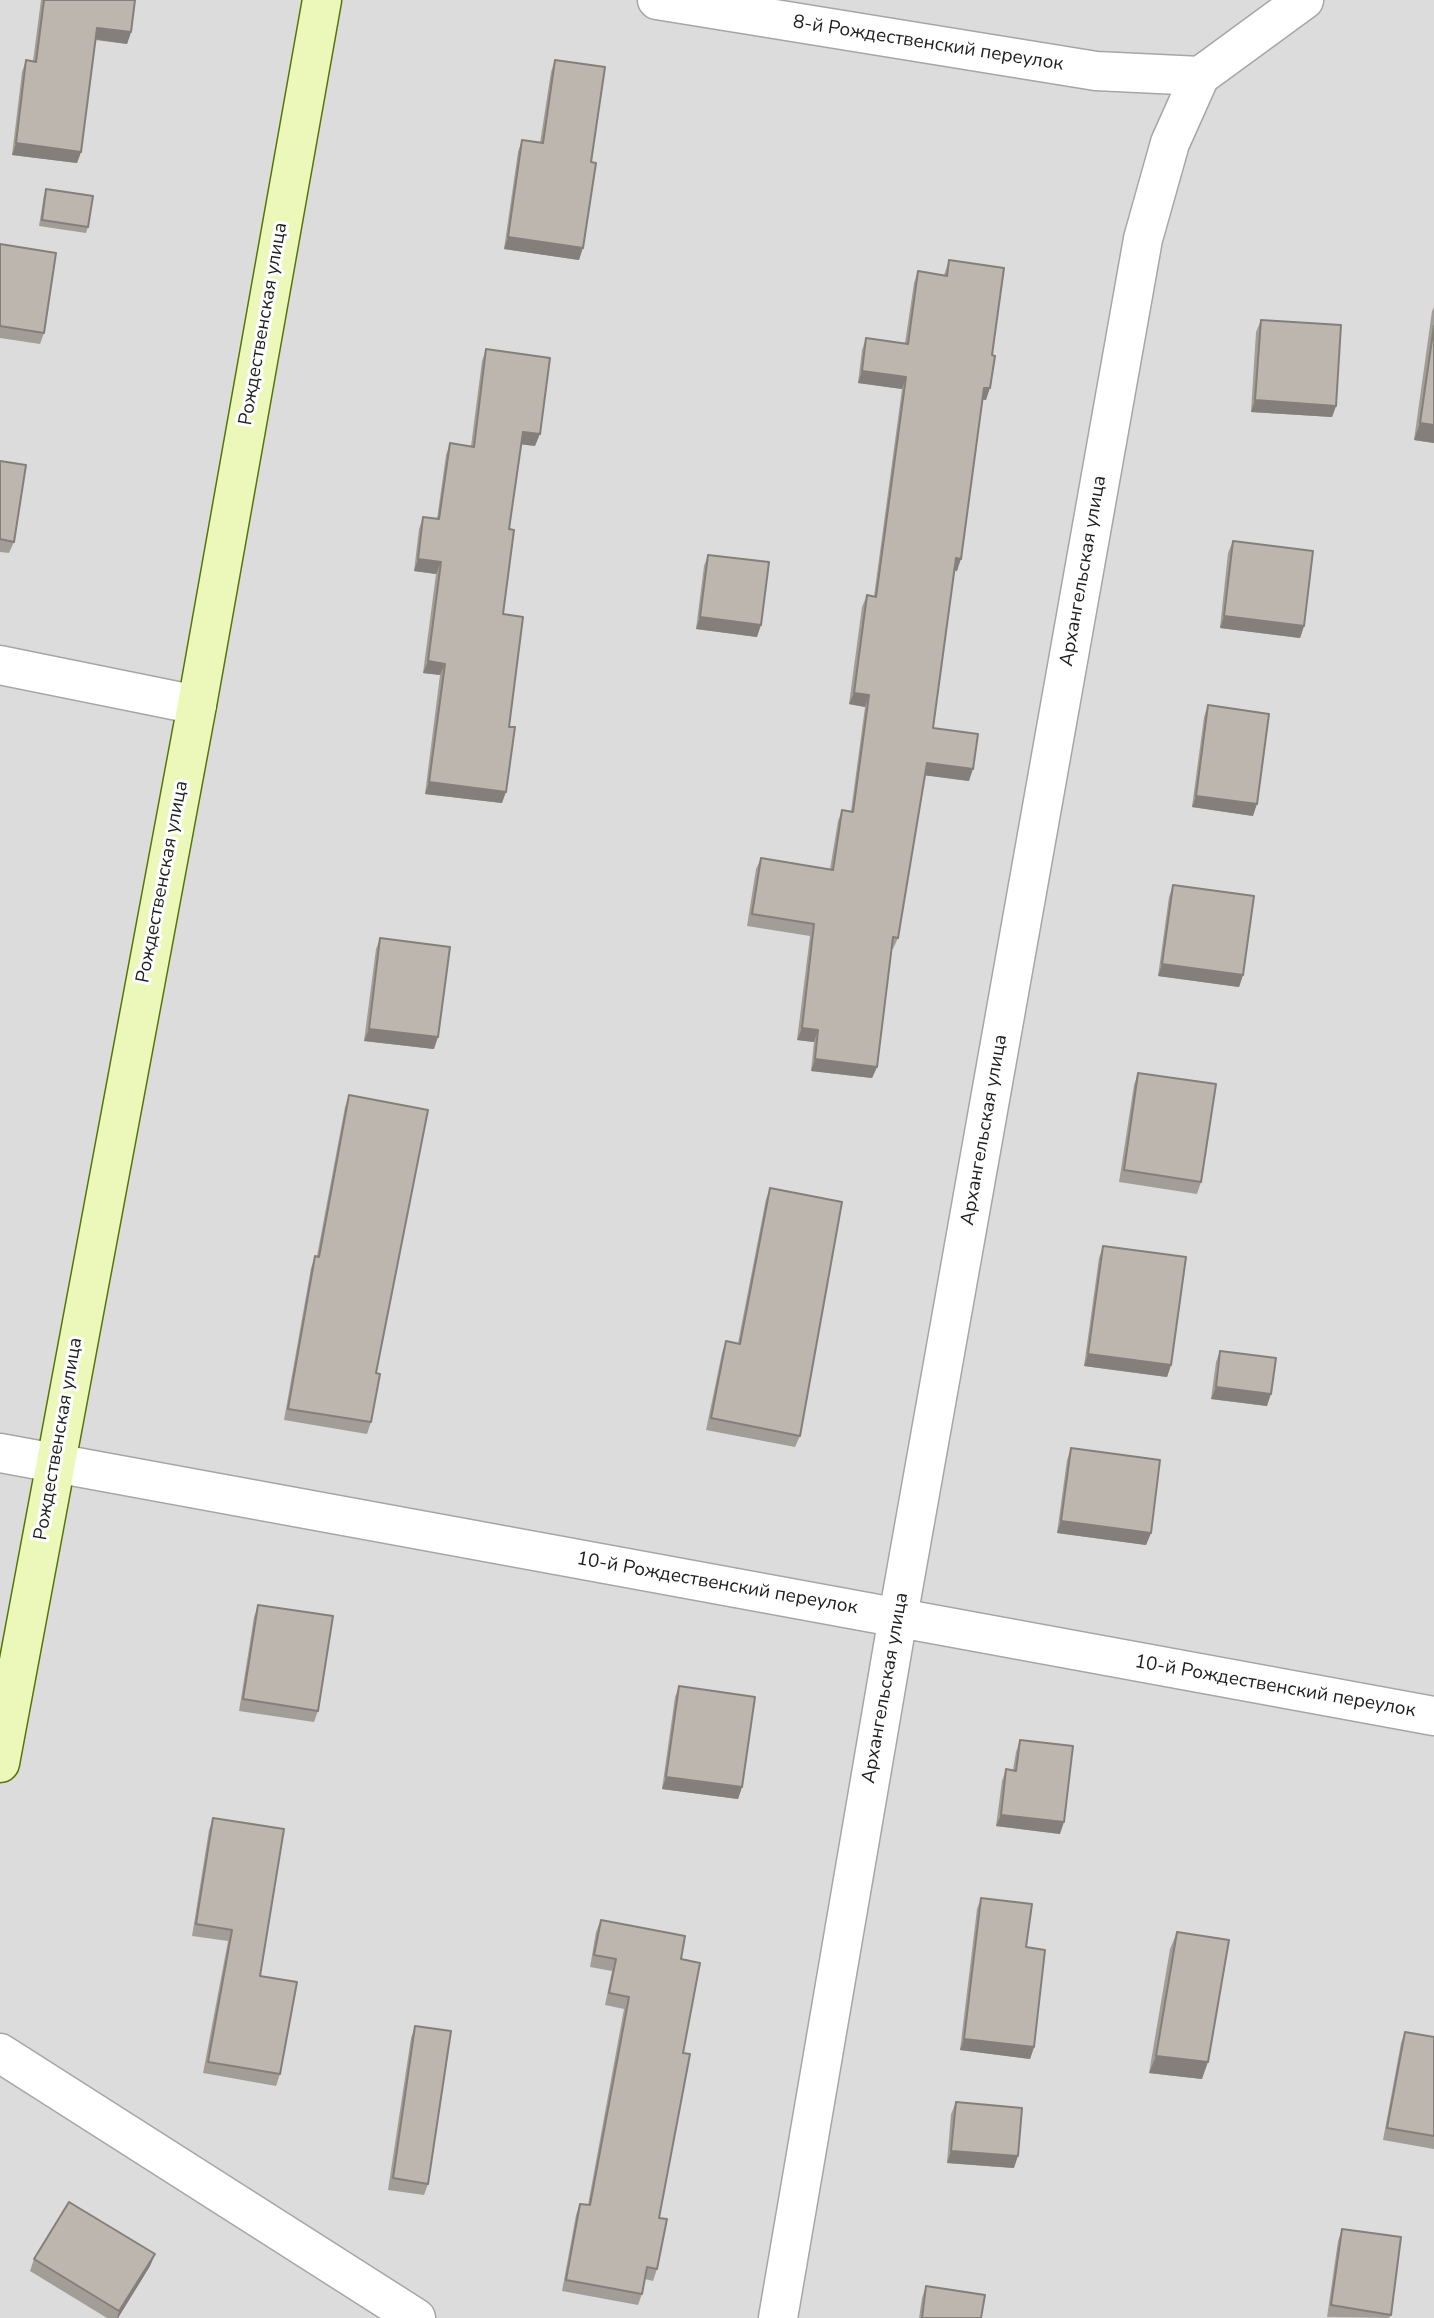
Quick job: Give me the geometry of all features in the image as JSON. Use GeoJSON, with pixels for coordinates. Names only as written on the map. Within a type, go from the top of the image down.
{"type":"FeatureCollection","features":[{"type":"Feature","properties":{"kind":"street","name":"Рождественская улица"},"geometry":{"type":"LineString","coordinates":[[0,1763],[197,705],[322,0]]}},
{"type":"Feature","properties":{"kind":"street","name":"8-й Рождественский переулок"},"geometry":{"type":"LineString","coordinates":[[657,0],[1096,71],[1200,76]]}},
{"type":"Feature","properties":{"kind":"street","name":"Архангельская улица"},"geometry":{"type":"LineString","coordinates":[[778,2318],[898,1617],[1143,239],[1170,143],[1200,76],[1304,0]]}},
{"type":"Feature","properties":{"kind":"street"},"geometry":{"type":"LineString","coordinates":[[0,665],[197,705]]}},
{"type":"Feature","properties":{"kind":"street","name":"10-й Рождественский переулок"},"geometry":{"type":"LineString","coordinates":[[0,1453],[1434,1716]]}},
{"type":"Feature","properties":{"kind":"street"},"geometry":{"type":"LineString","coordinates":[[0,2053],[416,2318]]}},
{"type":"Feature","properties":{"kind":"shaded area"},"geometry":{"type":"Polygon","coordinates":[[[0,0],[1434,0],[1434,2318],[0,2318],[0,0]]]}},
{"type":"Feature","properties":{"kind":"building"},"geometry":{"type":"Polygon","coordinates":[[[44,0],[135,0],[131,32],[97,28],[81,152],[16,143],[26,60],[36,62],[44,0]]]}},
{"type":"Feature","properties":{"kind":"building"},"geometry":{"type":"Polygon","coordinates":[[[555,60],[605,67],[591,162],[596,163],[583,248],[508,237],[522,140],[543,143],[555,60]]]}},
{"type":"Feature","properties":{"kind":"building"},"geometry":{"type":"Polygon","coordinates":[[[46,189],[93,196],[88,227],[42,220],[46,189]]]}},
{"type":"Feature","properties":{"kind":"building"},"geometry":{"type":"Polygon","coordinates":[[[0,244],[56,253],[44,333],[0,326],[0,244]]]}},
{"type":"Feature","properties":{"kind":"building"},"geometry":{"type":"Polygon","coordinates":[[[949,260],[1004,268],[992,355],[995,356],[990,388],[984,388],[961,559],[956,558],[933,728],[978,734],[973,769],[927,763],[898,938],[893,937],[877,1067],[815,1059],[818,1030],[802,1028],[814,924],[752,914],[761,858],[833,870],[842,810],[853,812],[869,695],[854,693],[867,595],[876,597],[906,377],[862,371],[866,338],[908,344],[918,271],[947,276],[949,260]]]}},
{"type":"Feature","properties":{"kind":"building"},"geometry":{"type":"Polygon","coordinates":[[[1261,320],[1341,325],[1336,406],[1255,400],[1261,320]]]}},
{"type":"Feature","properties":{"kind":"building"},"geometry":{"type":"Polygon","coordinates":[[[1434,326],[1434,425],[1420,423],[1434,326]]]}},
{"type":"Feature","properties":{"kind":"building"},"geometry":{"type":"Polygon","coordinates":[[[486,349],[550,358],[540,434],[523,432],[509,529],[514,530],[503,614],[523,617],[509,727],[515,727],[506,792],[429,782],[445,664],[428,661],[441,562],[418,559],[423,517],[439,519],[450,443],[474,447],[486,349]]]}},
{"type":"Feature","properties":{"kind":"building"},"geometry":{"type":"Polygon","coordinates":[[[0,461],[26,465],[14,542],[0,539],[0,461]]]}},
{"type":"Feature","properties":{"kind":"building"},"geometry":{"type":"Polygon","coordinates":[[[1233,541],[1313,551],[1304,626],[1224,616],[1233,541]]]}},
{"type":"Feature","properties":{"kind":"building"},"geometry":{"type":"Polygon","coordinates":[[[708,555],[769,562],[761,625],[700,617],[708,555]]]}},
{"type":"Feature","properties":{"kind":"building"},"geometry":{"type":"Polygon","coordinates":[[[1208,705],[1269,714],[1257,804],[1196,796],[1208,705]]]}},
{"type":"Feature","properties":{"kind":"building"},"geometry":{"type":"Polygon","coordinates":[[[1173,885],[1254,896],[1243,975],[1162,964],[1173,885]]]}},
{"type":"Feature","properties":{"kind":"building"},"geometry":{"type":"Polygon","coordinates":[[[380,938],[450,947],[438,1037],[369,1029],[380,938]]]}},
{"type":"Feature","properties":{"kind":"building"},"geometry":{"type":"Polygon","coordinates":[[[1138,1073],[1216,1084],[1201,1182],[1124,1170],[1138,1073]]]}},
{"type":"Feature","properties":{"kind":"building"},"geometry":{"type":"Polygon","coordinates":[[[349,1095],[428,1110],[376,1373],[380,1374],[371,1422],[288,1409],[315,1256],[319,1257],[349,1095]]]}},
{"type":"Feature","properties":{"kind":"building"},"geometry":{"type":"Polygon","coordinates":[[[770,1188],[842,1202],[800,1436],[711,1418],[726,1341],[740,1344],[770,1188]]]}},
{"type":"Feature","properties":{"kind":"building"},"geometry":{"type":"Polygon","coordinates":[[[1103,1246],[1186,1257],[1171,1365],[1088,1354],[1103,1246]]]}},
{"type":"Feature","properties":{"kind":"building"},"geometry":{"type":"Polygon","coordinates":[[[1220,1351],[1276,1358],[1271,1394],[1216,1387],[1220,1351]]]}},
{"type":"Feature","properties":{"kind":"building"},"geometry":{"type":"Polygon","coordinates":[[[1071,1448],[1160,1460],[1151,1533],[1061,1521],[1071,1448]]]}},
{"type":"Feature","properties":{"kind":"building"},"geometry":{"type":"Polygon","coordinates":[[[258,1605],[333,1616],[318,1711],[243,1699],[258,1605]]]}},
{"type":"Feature","properties":{"kind":"building"},"geometry":{"type":"Polygon","coordinates":[[[679,1686],[755,1697],[742,1787],[666,1777],[679,1686]]]}},
{"type":"Feature","properties":{"kind":"building"},"geometry":{"type":"Polygon","coordinates":[[[1020,1740],[1073,1746],[1064,1822],[1001,1815],[1006,1769],[1016,1771],[1020,1740]]]}},
{"type":"Feature","properties":{"kind":"building"},"geometry":{"type":"Polygon","coordinates":[[[213,1818],[284,1829],[260,1976],[297,1982],[280,2074],[208,2062],[232,1930],[196,1924],[213,1818]]]}},
{"type":"Feature","properties":{"kind":"building"},"geometry":{"type":"Polygon","coordinates":[[[981,1898],[1032,1904],[1026,1947],[1045,1950],[1034,2047],[964,2039],[981,1898]]]}},
{"type":"Feature","properties":{"kind":"building"},"geometry":{"type":"Polygon","coordinates":[[[601,1920],[685,1936],[681,1959],[700,1963],[683,2053],[690,2054],[659,2218],[667,2219],[657,2269],[647,2267],[642,2294],[566,2280],[580,2204],[590,2205],[629,1997],[609,1993],[616,1959],[594,1955],[601,1920]]]}},
{"type":"Feature","properties":{"kind":"building"},"geometry":{"type":"Polygon","coordinates":[[[1177,1932],[1229,1940],[1208,2062],[1156,2056],[1177,1932]]]}},
{"type":"Feature","properties":{"kind":"building"},"geometry":{"type":"Polygon","coordinates":[[[415,2026],[451,2031],[428,2184],[393,2178],[415,2026]]]}},
{"type":"Feature","properties":{"kind":"building"},"geometry":{"type":"Polygon","coordinates":[[[1405,2032],[1434,2037],[1434,2136],[1387,2128],[1405,2032]]]}},
{"type":"Feature","properties":{"kind":"building"},"geometry":{"type":"Polygon","coordinates":[[[956,2102],[1022,2108],[1018,2156],[951,2151],[956,2102]]]}},
{"type":"Feature","properties":{"kind":"building"},"geometry":{"type":"Polygon","coordinates":[[[69,2202],[155,2254],[119,2311],[34,2259],[69,2202]]]}},
{"type":"Feature","properties":{"kind":"building"},"geometry":{"type":"Polygon","coordinates":[[[1342,2229],[1401,2237],[1391,2315],[1331,2305],[1342,2229]]]}},
{"type":"Feature","properties":{"kind":"building"},"geometry":{"type":"Polygon","coordinates":[[[926,2286],[985,2295],[981,2318],[922,2318],[926,2286]]]}}]}
